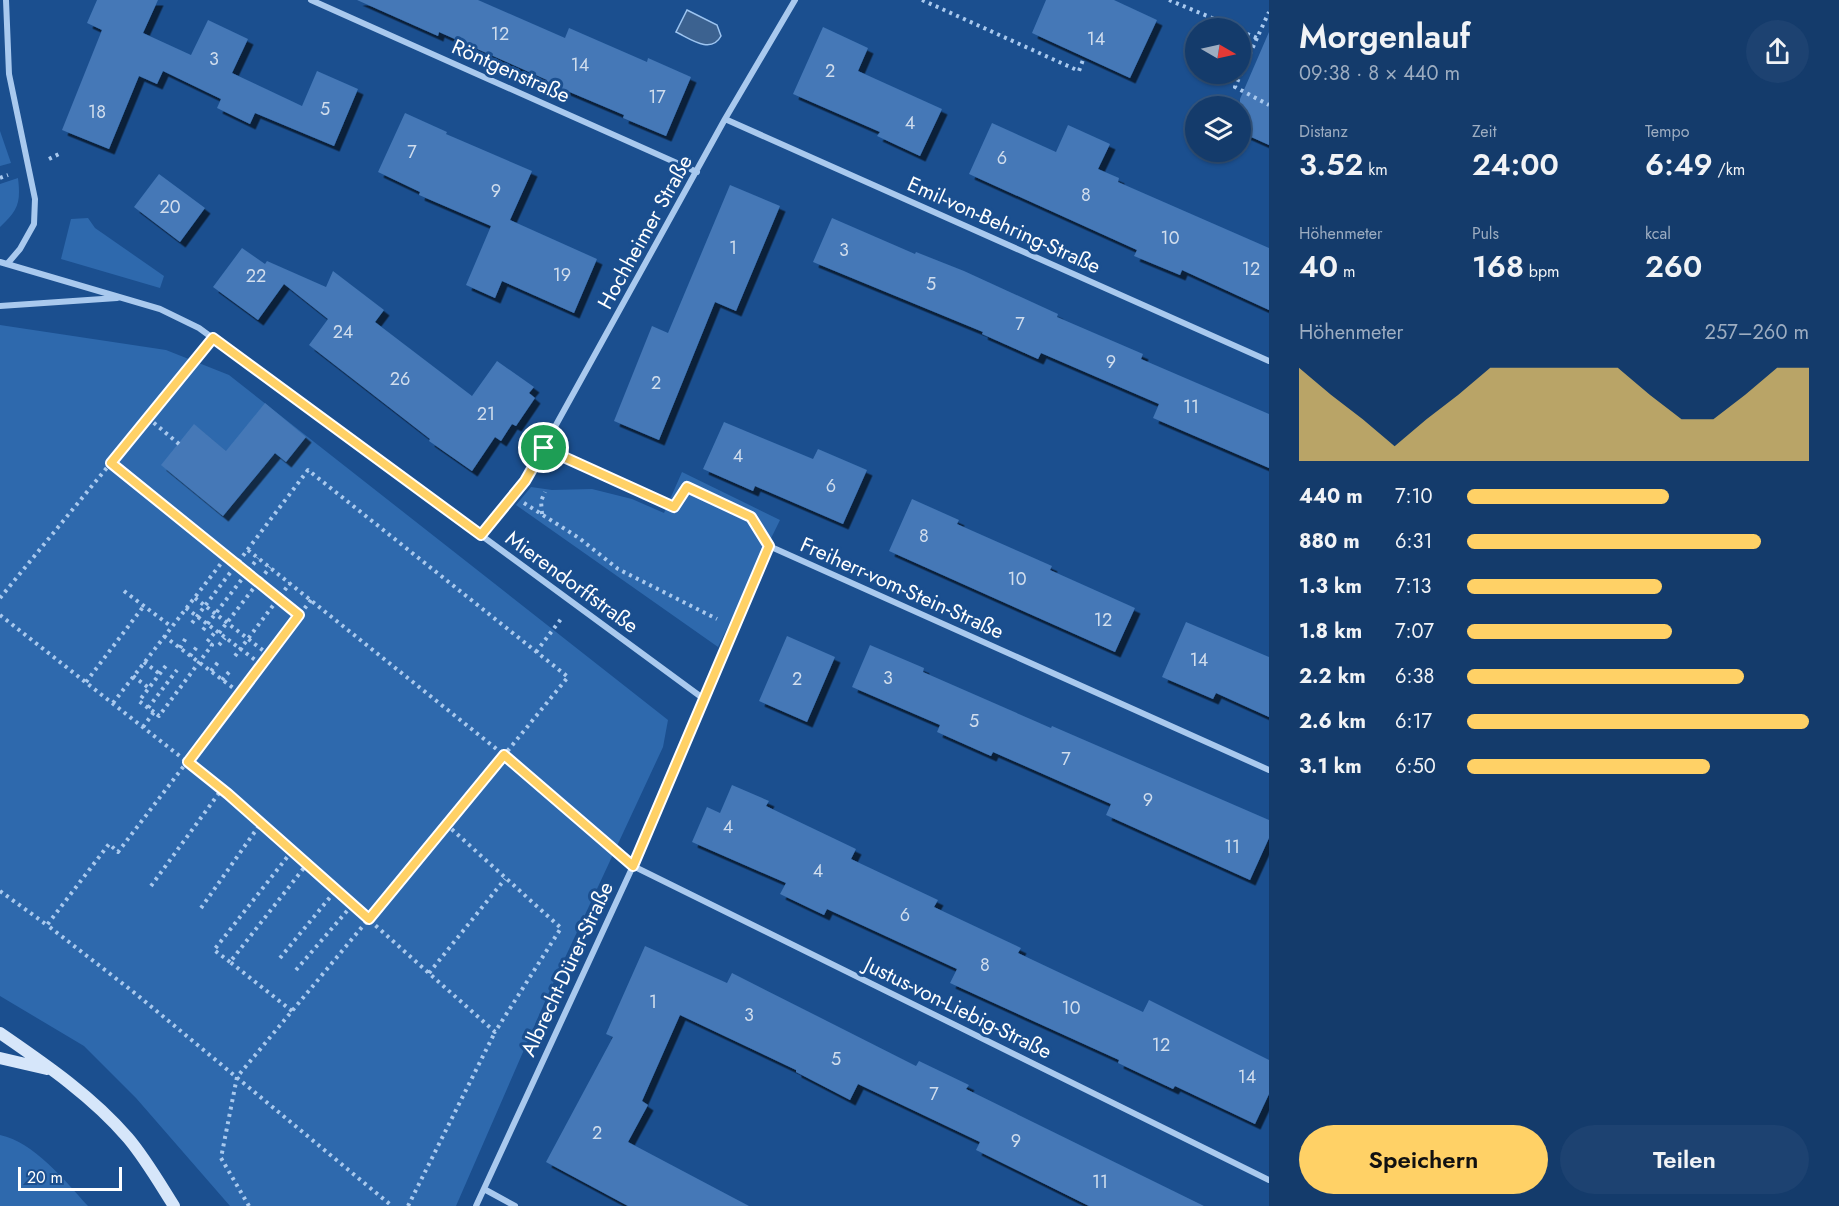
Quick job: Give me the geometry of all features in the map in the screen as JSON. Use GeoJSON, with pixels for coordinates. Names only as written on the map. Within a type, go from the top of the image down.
{"type":"FeatureCollection","features":[{"type":"Feature","properties":{"kind":"main road"},"geometry":{"type":"LineString","coordinates":[[0,1033],[54,1070],[93,1103],[128,1138],[174,1206]]}},
{"type":"Feature","properties":{"kind":"main road"},"geometry":{"type":"LineString","coordinates":[[0,1058],[54,1070]]}},
{"type":"Feature","properties":{"kind":"street"},"geometry":{"type":"LineString","coordinates":[[6,0],[9,74],[35,199],[34,224],[20,249],[8,263]]}},
{"type":"Feature","properties":{"kind":"street","name":"Röntgenstraße"},"geometry":{"type":"LineString","coordinates":[[311,0],[697,172]]}},
{"type":"Feature","properties":{"kind":"street","name":"Hochheimer Straße"},"geometry":{"type":"LineString","coordinates":[[525,481],[725,119],[795,0]]}},
{"type":"Feature","properties":{"kind":"street","name":"Emil-von-Behring-Straße"},"geometry":{"type":"LineString","coordinates":[[725,119],[1269,361]]}},
{"type":"Feature","properties":{"kind":"street","name":"Mierendorffstraße"},"geometry":{"type":"LineString","coordinates":[[0,262],[160,309],[199,328],[704,699]]}},
{"type":"Feature","properties":{"kind":"street","name":"Mierendorffstraße"},"geometry":{"type":"LineString","coordinates":[[0,306],[120,298]]}},
{"type":"Feature","properties":{"kind":"street"},"geometry":{"type":"LineString","coordinates":[[544,448],[674,507]]}},
{"type":"Feature","properties":{"kind":"street","name":"Albrecht-Dürer-Straße"},"geometry":{"type":"LineString","coordinates":[[476,1206],[633,866],[769,546]]}},
{"type":"Feature","properties":{"kind":"street","name":"Freiherr-vom-Stein-Straße"},"geometry":{"type":"LineString","coordinates":[[769,546],[1269,770]]}},
{"type":"Feature","properties":{"kind":"street","name":"Justus-von-Liebig-Straße"},"geometry":{"type":"LineString","coordinates":[[633,866],[1269,1180]]}},
{"type":"Feature","properties":{"kind":"street"},"geometry":{"type":"LineString","coordinates":[[484,1189],[515,1206]]}},
{"type":"Feature","properties":{"kind":"lane"},"geometry":{"type":"LineString","coordinates":[[580,820],[633,866]]}},
{"type":"Feature","properties":{"kind":"path"},"geometry":{"type":"LineString","coordinates":[[922,0],[1079,71],[1084,57]]}},
{"type":"Feature","properties":{"kind":"path"},"geometry":{"type":"LineString","coordinates":[[1169,0],[1212,18]]}},
{"type":"Feature","properties":{"kind":"path"},"geometry":{"type":"LineString","coordinates":[[1269,12],[1235,87],[1269,105]]}},
{"type":"Feature","properties":{"kind":"path"},"geometry":{"type":"LineString","coordinates":[[1251,36],[1257,38]]}},
{"type":"Feature","properties":{"kind":"path"},"geometry":{"type":"LineString","coordinates":[[0,597],[213,338]]}},
{"type":"Feature","properties":{"kind":"path"},"geometry":{"type":"LineString","coordinates":[[148,418],[179,444]]}},
{"type":"Feature","properties":{"kind":"path"},"geometry":{"type":"LineString","coordinates":[[111,463],[299,615]]}},
{"type":"Feature","properties":{"kind":"path"},"geometry":{"type":"LineString","coordinates":[[192,623],[308,470],[568,677],[237,1077],[221,1158],[249,1206]]}},
{"type":"Feature","properties":{"kind":"path"},"geometry":{"type":"LineString","coordinates":[[481,535],[525,481]]}},
{"type":"Feature","properties":{"kind":"path","name":"Freiherr-vom-Stein-Straße"},"geometry":{"type":"LineString","coordinates":[[674,507],[687,487],[751,517],[769,546]]}},
{"type":"Feature","properties":{"kind":"path"},"geometry":{"type":"LineString","coordinates":[[522,502],[579,538],[618,568],[734,628]]}},
{"type":"Feature","properties":{"kind":"path"},"geometry":{"type":"LineString","coordinates":[[248,550],[504,755],[580,820]]}},
{"type":"Feature","properties":{"kind":"path"},"geometry":{"type":"LineString","coordinates":[[113,703],[226,557]]}},
{"type":"Feature","properties":{"kind":"path"},"geometry":{"type":"LineString","coordinates":[[203,630],[258,558]]}},
{"type":"Feature","properties":{"kind":"path"},"geometry":{"type":"LineString","coordinates":[[168,663],[139,701],[159,716],[212,645],[207,642],[227,622],[270,567]]}},
{"type":"Feature","properties":{"kind":"path"},"geometry":{"type":"LineString","coordinates":[[235,656],[290,583]]}},
{"type":"Feature","properties":{"kind":"path"},"geometry":{"type":"LineString","coordinates":[[124,591],[142,607],[172,627]]}},
{"type":"Feature","properties":{"kind":"path"},"geometry":{"type":"LineString","coordinates":[[195,598],[269,655]]}},
{"type":"Feature","properties":{"kind":"path"},"geometry":{"type":"LineString","coordinates":[[47,925],[109,844],[118,852],[311,600]]}},
{"type":"Feature","properties":{"kind":"path"},"geometry":{"type":"LineString","coordinates":[[536,652],[573,603]]}},
{"type":"Feature","properties":{"kind":"path"},"geometry":{"type":"LineString","coordinates":[[86,682],[142,607]]}},
{"type":"Feature","properties":{"kind":"path"},"geometry":{"type":"LineString","coordinates":[[186,608],[262,665]]}},
{"type":"Feature","properties":{"kind":"path"},"geometry":{"type":"LineString","coordinates":[[0,615],[222,789],[495,1032]]}},
{"type":"Feature","properties":{"kind":"path"},"geometry":{"type":"LineString","coordinates":[[164,636],[240,693]]}},
{"type":"Feature","properties":{"kind":"path"},"geometry":{"type":"LineString","coordinates":[[180,648],[187,636]]}},
{"type":"Feature","properties":{"kind":"path"},"geometry":{"type":"LineString","coordinates":[[219,645],[225,638]]}},
{"type":"Feature","properties":{"kind":"path"},"geometry":{"type":"LineString","coordinates":[[190,656],[199,644]]}},
{"type":"Feature","properties":{"kind":"path"},"geometry":{"type":"LineString","coordinates":[[211,671],[219,661]]}},
{"type":"Feature","properties":{"kind":"path"},"geometry":{"type":"LineString","coordinates":[[144,662],[160,674]]}},
{"type":"Feature","properties":{"kind":"path"},"geometry":{"type":"LineString","coordinates":[[148,708],[177,670]]}},
{"type":"Feature","properties":{"kind":"path"},"geometry":{"type":"LineString","coordinates":[[222,680],[230,671]]}},
{"type":"Feature","properties":{"kind":"path"},"geometry":{"type":"LineString","coordinates":[[133,676],[149,688]]}},
{"type":"Feature","properties":{"kind":"path"},"geometry":{"type":"LineString","coordinates":[[143,727],[154,712]]}},
{"type":"Feature","properties":{"kind":"path"},"geometry":{"type":"LineString","coordinates":[[151,886],[222,789]]}},
{"type":"Feature","properties":{"kind":"path"},"geometry":{"type":"LineString","coordinates":[[201,908],[261,823]]}},
{"type":"Feature","properties":{"kind":"path"},"geometry":{"type":"LineString","coordinates":[[408,1206],[495,1032],[561,928],[447,825]]}},
{"type":"Feature","properties":{"kind":"path"},"geometry":{"type":"LineString","coordinates":[[292,851],[214,950],[292,1011]]}},
{"type":"Feature","properties":{"kind":"path"},"geometry":{"type":"LineString","coordinates":[[230,962],[307,864]]}},
{"type":"Feature","properties":{"kind":"path"},"geometry":{"type":"LineString","coordinates":[[429,973],[505,879]]}},
{"type":"Feature","properties":{"kind":"path"},"geometry":{"type":"LineString","coordinates":[[280,958],[336,890]]}},
{"type":"Feature","properties":{"kind":"path"},"geometry":{"type":"LineString","coordinates":[[0,891],[136,994],[392,1206]]}},
{"type":"Feature","properties":{"kind":"path"},"geometry":{"type":"LineString","coordinates":[[296,970],[353,904]]}},
{"type":"Feature","properties":{"kind":"shaded area"},"geometry":{"type":"Polygon","coordinates":[[[687,10],[717,25],[721,36],[717,42],[706,45],[676,32],[687,10]]]}},
{"type":"Feature","properties":{"kind":"shaded area"},"geometry":{"type":"Polygon","coordinates":[[[0,131],[11,163],[0,166],[0,131]]]}},
{"type":"Feature","properties":{"kind":"shaded area"},"geometry":{"type":"Polygon","coordinates":[[[18,178],[17,206],[0,227],[0,184],[18,178]]]}},
{"type":"Feature","properties":{"kind":"shaded area"},"geometry":{"type":"Polygon","coordinates":[[[88,218],[95,228],[164,276],[160,288],[61,259],[71,219],[88,218]]]}},
{"type":"Feature","properties":{"kind":"shaded area"},"geometry":{"type":"Polygon","coordinates":[[[0,325],[166,350],[229,375],[668,720],[663,747],[550,990],[456,1206],[230,1206],[136,1098],[84,1046],[0,996],[0,325]]]}},
{"type":"Feature","properties":{"kind":"shaded area"},"geometry":{"type":"Polygon","coordinates":[[[682,472],[780,520],[718,647],[516,505],[531,487],[552,490],[592,489],[632,499],[664,513],[682,472]]]}},
{"type":"Feature","properties":{"kind":"shaded area"},"geometry":{"type":"Polygon","coordinates":[[[0,1135],[13,1139],[37,1154],[88,1206],[0,1206],[0,1135]]]}},
{"type":"Feature","properties":{"kind":"building"},"geometry":{"type":"Polygon","coordinates":[[[97,0],[158,0],[143,33],[191,55],[208,20],[248,39],[232,73],[302,106],[317,71],[358,89],[334,146],[255,113],[250,124],[217,108],[221,99],[163,71],[157,84],[139,76],[109,149],[62,130],[102,30],[87,23],[97,0]]]}},
{"type":"Feature","properties":{"kind":"building"},"geometry":{"type":"Polygon","coordinates":[[[357,0],[478,0],[565,38],[569,28],[647,62],[648,58],[691,77],[666,136],[439,32],[438,36],[357,0]]]}},
{"type":"Feature","properties":{"kind":"building"},"geometry":{"type":"Polygon","coordinates":[[[1046,0],[1114,0],[1157,20],[1130,78],[1032,33],[1046,0]]]}},
{"type":"Feature","properties":{"kind":"building"},"geometry":{"type":"Polygon","coordinates":[[[823,27],[868,48],[858,71],[942,109],[920,156],[877,136],[880,132],[793,94],[823,27]]]}},
{"type":"Feature","properties":{"kind":"building"},"geometry":{"type":"Polygon","coordinates":[[[1269,32],[1269,145],[1251,137],[1251,96],[1241,96],[1246,84],[1251,84],[1251,74],[1269,32]]]}},
{"type":"Feature","properties":{"kind":"building"},"geometry":{"type":"Polygon","coordinates":[[[405,113],[447,132],[446,134],[532,171],[510,220],[597,259],[574,313],[502,281],[495,298],[466,285],[491,226],[419,195],[420,192],[378,172],[405,113]]]}},
{"type":"Feature","properties":{"kind":"building"},"geometry":{"type":"Polygon","coordinates":[[[992,123],[1056,152],[1068,125],[1110,144],[1098,169],[1119,178],[1118,182],[1269,248],[1269,310],[1182,270],[1180,275],[1134,256],[1137,250],[969,174],[992,123]]]}},
{"type":"Feature","properties":{"kind":"building"},"geometry":{"type":"Polygon","coordinates":[[[159,174],[205,208],[180,242],[134,207],[159,174]]]}},
{"type":"Feature","properties":{"kind":"building"},"geometry":{"type":"Polygon","coordinates":[[[730,185],[780,206],[736,311],[715,302],[659,440],[614,421],[652,326],[668,333],[730,185]]]}},
{"type":"Feature","properties":{"kind":"building"},"geometry":{"type":"Polygon","coordinates":[[[832,218],[915,254],[916,252],[964,271],[1058,314],[1057,317],[1143,354],[1141,359],[1269,414],[1269,468],[1153,418],[1159,404],[1041,353],[1038,359],[982,334],[983,332],[813,262],[832,218]]]}},
{"type":"Feature","properties":{"kind":"building"},"geometry":{"type":"Polygon","coordinates":[[[242,248],[265,264],[267,261],[326,287],[333,271],[384,310],[375,322],[472,396],[497,361],[534,387],[529,393],[535,398],[516,426],[512,424],[501,441],[495,437],[472,471],[429,441],[430,439],[309,345],[328,319],[284,284],[258,320],[213,287],[242,248]]]}},
{"type":"Feature","properties":{"kind":"building"},"geometry":{"type":"Polygon","coordinates":[[[265,403],[306,437],[286,462],[275,453],[223,516],[161,465],[194,424],[226,451],[265,403]]]}},
{"type":"Feature","properties":{"kind":"building"},"geometry":{"type":"Polygon","coordinates":[[[724,422],[813,459],[818,449],[867,470],[843,524],[755,486],[753,491],[703,469],[724,422]]]}},
{"type":"Feature","properties":{"kind":"building"},"geometry":{"type":"Polygon","coordinates":[[[912,499],[959,520],[957,524],[1052,566],[1050,570],[1135,608],[1115,652],[889,551],[912,499]]]}},
{"type":"Feature","properties":{"kind":"building"},"geometry":{"type":"Polygon","coordinates":[[[1186,622],[1269,657],[1269,717],[1216,693],[1213,699],[1162,677],[1186,622]]]}},
{"type":"Feature","properties":{"kind":"building"},"geometry":{"type":"Polygon","coordinates":[[[787,636],[835,657],[807,722],[759,701],[787,636]]]}},
{"type":"Feature","properties":{"kind":"building"},"geometry":{"type":"Polygon","coordinates":[[[870,645],[924,668],[923,672],[1269,820],[1269,838],[1250,880],[1106,815],[1111,804],[993,752],[991,756],[937,732],[940,725],[852,687],[870,645]]]}},
{"type":"Feature","properties":{"kind":"building"},"geometry":{"type":"Polygon","coordinates":[[[732,785],[769,801],[766,806],[856,849],[851,859],[938,900],[934,907],[1021,948],[1018,953],[1143,1012],[1149,1000],[1269,1060],[1269,1094],[1255,1124],[1175,1086],[1173,1089],[1118,1063],[1119,1060],[950,983],[957,969],[827,909],[824,915],[780,894],[786,883],[692,842],[707,807],[720,813],[732,785]]]}},
{"type":"Feature","properties":{"kind":"building"},"geometry":{"type":"Polygon","coordinates":[[[645,946],[727,983],[732,973],[916,1066],[919,1061],[969,1085],[966,1089],[1204,1206],[1089,1206],[976,1150],[980,1142],[858,1084],[850,1100],[796,1070],[680,1015],[642,1101],[648,1105],[628,1142],[749,1206],[628,1206],[546,1162],[613,1037],[606,1034],[645,946]]]}},
{"type":"Feature","properties":{"kind":"route"},"geometry":{"type":"LineString","coordinates":[[213,338],[481,535],[525,481],[544,448],[674,507],[687,487],[751,517],[769,546],[633,866],[504,755],[369,919],[228,794],[188,762],[299,615],[111,463],[213,338]]}}]}
